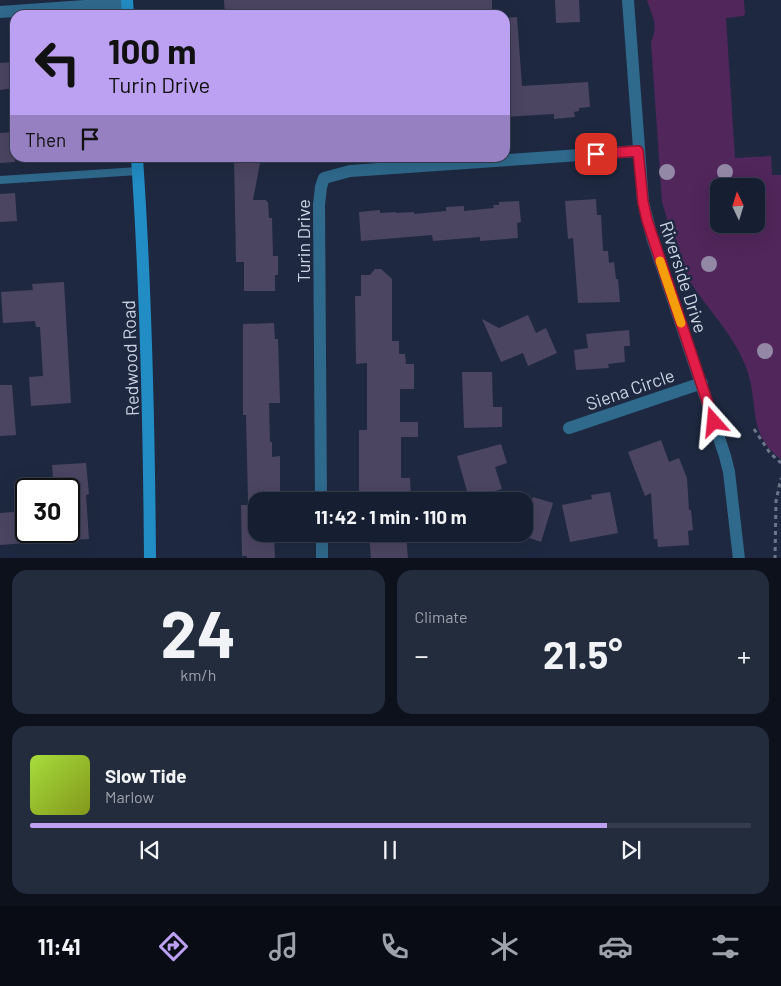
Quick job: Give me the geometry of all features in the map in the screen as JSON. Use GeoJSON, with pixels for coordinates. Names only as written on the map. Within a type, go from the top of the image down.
{"type":"FeatureCollection","features":[{"type":"Feature","properties":{"kind":"main road","name":"Redwood Road"},"geometry":{"type":"LineString","coordinates":[[137,162],[146,319],[150,558]]}},
{"type":"Feature","properties":{"kind":"street","name":"Riverside Drive"},"geometry":{"type":"LineString","coordinates":[[628,0],[643,202],[647,220],[702,383],[729,472],[739,558]]}},
{"type":"Feature","properties":{"kind":"street"},"geometry":{"type":"LineString","coordinates":[[42,10],[127,6]]}},
{"type":"Feature","properties":{"kind":"street","name":"Turin Drive"},"geometry":{"type":"LineString","coordinates":[[510,160],[638,151]]}},
{"type":"Feature","properties":{"kind":"street","name":"Turin Drive"},"geometry":{"type":"LineString","coordinates":[[322,492],[319,205],[324,178],[350,171],[480,162]]}},
{"type":"Feature","properties":{"kind":"street","name":"Siena Circle"},"geometry":{"type":"LineString","coordinates":[[569,428],[702,383]]}},
{"type":"Feature","properties":{"kind":"street"},"geometry":{"type":"LineString","coordinates":[[322,542],[322,558]]}},
{"type":"Feature","properties":{"kind":"lane"},"geometry":{"type":"LineString","coordinates":[[0,180],[138,171]]}},
{"type":"Feature","properties":{"kind":"path"},"geometry":{"type":"LineString","coordinates":[[754,429],[770,453],[781,463]]}},
{"type":"Feature","properties":{"kind":"path"},"geometry":{"type":"LineString","coordinates":[[775,558],[776,501],[781,478]]}},
{"type":"Feature","properties":{"kind":"shaded area"},"geometry":{"type":"Polygon","coordinates":[[[647,0],[744,0],[745,14],[743,16],[726,18],[735,158],[771,156],[772,175],[781,175],[781,459],[770,450],[758,429],[751,383],[742,357],[728,333],[687,277],[679,259],[662,202],[651,42],[655,25],[647,0]]]}},
{"type":"Feature","properties":{"kind":"building"},"geometry":{"type":"Polygon","coordinates":[[[224,0],[492,0],[492,10],[225,10],[224,0]]]}},
{"type":"Feature","properties":{"kind":"building"},"geometry":{"type":"Polygon","coordinates":[[[555,0],[579,0],[580,22],[556,23],[555,0]]]}},
{"type":"Feature","properties":{"kind":"building"},"geometry":{"type":"Polygon","coordinates":[[[517,17],[522,86],[588,82],[590,107],[579,108],[579,111],[574,112],[575,117],[554,119],[554,114],[510,117],[510,18],[517,17]]]}},
{"type":"Feature","properties":{"kind":"building"},"geometry":{"type":"Polygon","coordinates":[[[10,62],[10,89],[0,90],[0,63],[10,62]]]}},
{"type":"Feature","properties":{"kind":"building"},"geometry":{"type":"Polygon","coordinates":[[[10,132],[10,162],[15,162],[0,163],[0,133],[10,132]]]}},
{"type":"Feature","properties":{"kind":"building"},"geometry":{"type":"Polygon","coordinates":[[[234,162],[260,162],[253,200],[266,200],[268,202],[269,218],[272,218],[273,256],[278,256],[278,275],[275,275],[275,291],[244,291],[244,262],[236,262],[234,162]]]}},
{"type":"Feature","properties":{"kind":"building"},"geometry":{"type":"Polygon","coordinates":[[[15,193],[17,221],[0,222],[0,194],[15,193]]]}},
{"type":"Feature","properties":{"kind":"building"},"geometry":{"type":"Polygon","coordinates":[[[596,199],[597,215],[601,215],[603,251],[608,251],[609,263],[614,262],[620,302],[578,303],[573,238],[568,239],[565,201],[596,199]]]}},
{"type":"Feature","properties":{"kind":"building"},"geometry":{"type":"Polygon","coordinates":[[[519,201],[521,222],[517,223],[518,238],[480,241],[480,237],[433,241],[432,235],[361,241],[359,212],[380,210],[380,213],[414,212],[414,214],[446,211],[446,207],[464,206],[464,211],[494,208],[493,205],[499,205],[499,202],[519,201]]]}},
{"type":"Feature","properties":{"kind":"building"},"geometry":{"type":"Polygon","coordinates":[[[375,269],[381,269],[392,279],[392,341],[399,341],[399,354],[405,354],[406,364],[414,364],[414,389],[400,389],[400,422],[418,422],[418,437],[401,437],[401,478],[410,478],[411,492],[359,492],[359,430],[367,430],[367,363],[356,364],[355,296],[361,296],[361,275],[370,275],[375,269]]]}},
{"type":"Feature","properties":{"kind":"building"},"geometry":{"type":"Polygon","coordinates":[[[64,282],[71,403],[31,406],[29,377],[43,376],[40,327],[36,327],[35,321],[3,323],[1,292],[33,290],[32,284],[64,282]]]}},
{"type":"Feature","properties":{"kind":"building"},"geometry":{"type":"Polygon","coordinates":[[[528,315],[536,333],[546,328],[557,353],[528,366],[523,353],[501,362],[482,319],[499,328],[528,315]]]}},
{"type":"Feature","properties":{"kind":"building"},"geometry":{"type":"Polygon","coordinates":[[[274,323],[275,339],[278,339],[280,403],[269,403],[272,457],[280,456],[280,492],[248,492],[248,501],[246,415],[243,415],[243,324],[274,323]]]}},
{"type":"Feature","properties":{"kind":"building"},"geometry":{"type":"Polygon","coordinates":[[[629,330],[630,346],[624,346],[625,362],[608,364],[609,368],[576,370],[574,350],[588,348],[586,334],[629,330]]]}},
{"type":"Feature","properties":{"kind":"building"},"geometry":{"type":"Polygon","coordinates":[[[462,372],[492,372],[493,407],[502,407],[502,427],[464,428],[462,372]]]}},
{"type":"Feature","properties":{"kind":"building"},"geometry":{"type":"Polygon","coordinates":[[[0,385],[12,385],[16,435],[0,436],[0,385]]]}},
{"type":"Feature","properties":{"kind":"building"},"geometry":{"type":"Polygon","coordinates":[[[661,440],[669,462],[679,458],[687,478],[689,510],[691,510],[693,530],[688,531],[689,545],[658,547],[657,539],[654,539],[651,493],[645,496],[628,452],[661,440]]]}},
{"type":"Feature","properties":{"kind":"building"},"geometry":{"type":"Polygon","coordinates":[[[501,444],[507,463],[495,467],[502,489],[491,492],[467,492],[457,456],[501,444]]]}},
{"type":"Feature","properties":{"kind":"building"},"geometry":{"type":"Polygon","coordinates":[[[86,463],[89,494],[86,495],[89,539],[80,539],[80,478],[53,478],[52,465],[86,463]]]}},
{"type":"Feature","properties":{"kind":"building"},"geometry":{"type":"Polygon","coordinates":[[[610,492],[618,533],[570,542],[562,505],[592,499],[591,495],[610,492]]]}},
{"type":"Feature","properties":{"kind":"building"},"geometry":{"type":"Polygon","coordinates":[[[533,497],[553,503],[541,542],[533,539],[533,497]]]}},
{"type":"Feature","properties":{"kind":"building"},"geometry":{"type":"Polygon","coordinates":[[[241,505],[248,505],[248,542],[274,542],[275,558],[247,558],[247,556],[242,556],[241,505]]]}},
{"type":"Feature","properties":{"kind":"building"},"geometry":{"type":"Polygon","coordinates":[[[15,512],[15,543],[26,543],[0,545],[0,513],[15,512]]]}},
{"type":"Feature","properties":{"kind":"building"},"geometry":{"type":"Polygon","coordinates":[[[370,542],[407,542],[408,558],[371,558],[370,542]]]}},
{"type":"Feature","properties":{"kind":"slow traffic"},"geometry":{"type":"LineString","coordinates":[[660,261],[681,323]]}},
{"type":"Feature","properties":{"kind":"route"},"geometry":{"type":"LineString","coordinates":[[596,154],[638,151],[643,202],[647,220],[714,422]]}}]}
